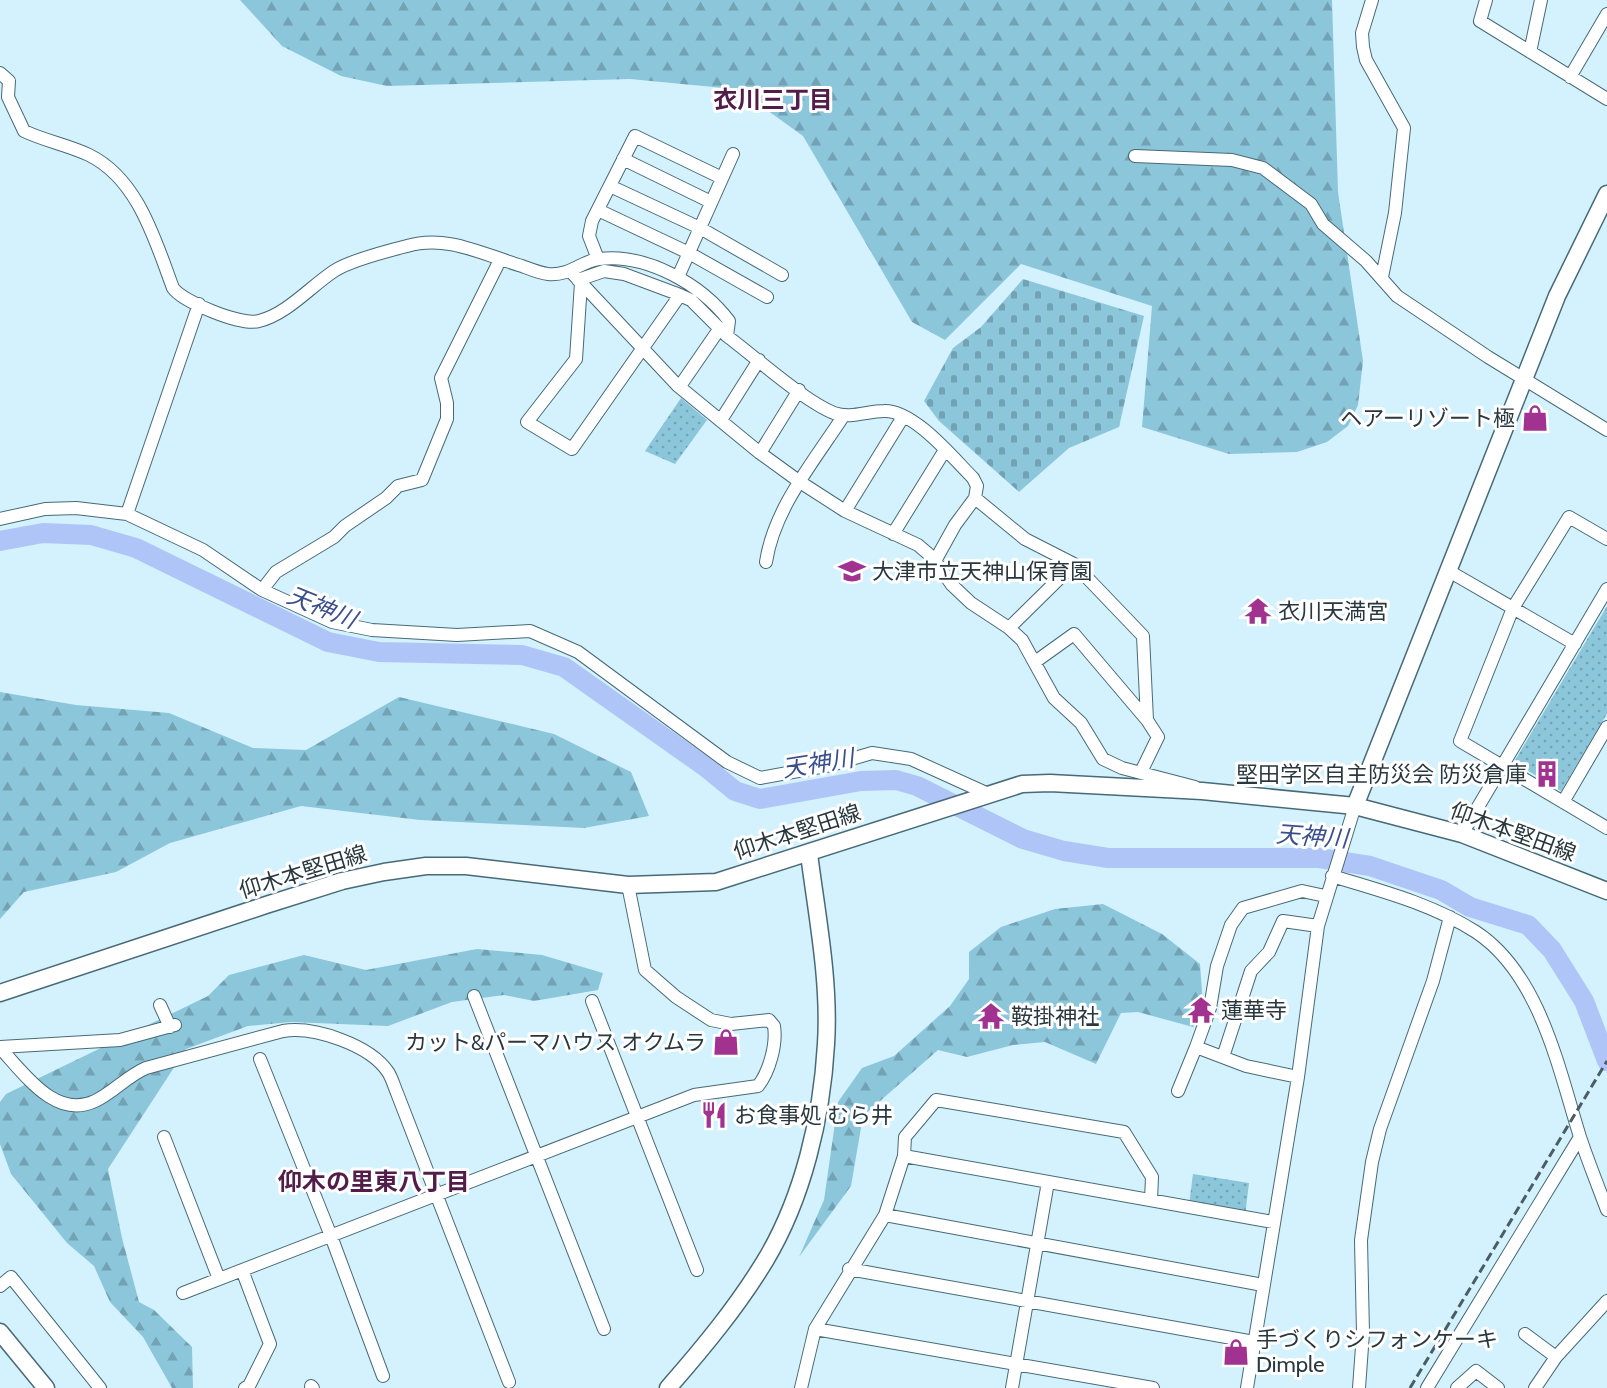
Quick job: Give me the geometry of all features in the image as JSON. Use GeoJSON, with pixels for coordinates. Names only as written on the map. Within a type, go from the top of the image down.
{"type":"FeatureCollection","features":[{"type":"Feature","properties":{"kind":"main road"},"geometry":{"type":"LineString","coordinates":[[1355,806],[1524,379],[1576,254],[1607,194]]}},
{"type":"Feature","properties":{"kind":"main road","name":"仰木本堅田線"},"geometry":{"type":"LineString","coordinates":[[0,993],[287,898],[384,872],[426,867],[466,866],[628,885],[716,882],[809,854],[986,793],[1022,784],[1050,783],[1202,791],[1355,806],[1462,834],[1607,891]]}},
{"type":"Feature","properties":{"kind":"main road"},"geometry":{"type":"LineString","coordinates":[[668,1388],[716,1332],[765,1260],[792,1205],[809,1150],[820,1098],[826,1042],[823,961],[809,854]]}},
{"type":"Feature","properties":{"kind":"main road"},"geometry":{"type":"LineString","coordinates":[[0,1332],[46,1388]]}},
{"type":"Feature","properties":{"kind":"street"},"geometry":{"type":"LineString","coordinates":[[1372,0],[1362,33],[1366,60],[1404,128],[1395,213],[1382,277]]}},
{"type":"Feature","properties":{"kind":"street"},"geometry":{"type":"LineString","coordinates":[[1486,0],[1480,21],[1607,99]]}},
{"type":"Feature","properties":{"kind":"street"},"geometry":{"type":"LineString","coordinates":[[1530,52],[1541,0]]}},
{"type":"Feature","properties":{"kind":"street"},"geometry":{"type":"LineString","coordinates":[[1570,77],[1607,14]]}},
{"type":"Feature","properties":{"kind":"street"},"geometry":{"type":"LineString","coordinates":[[0,73],[9,81],[8,97],[24,131],[91,156],[115,172],[131,194],[151,230],[173,288],[178,295],[246,323],[259,322],[276,314],[337,269],[410,245],[445,242],[547,274],[576,278],[604,271],[624,274],[691,300],[723,332],[820,406],[844,415],[885,410],[903,417],[927,432],[974,478],[977,486],[975,498],[955,525],[935,561]]}},
{"type":"Feature","properties":{"kind":"street"},"geometry":{"type":"LineString","coordinates":[[598,259],[589,236],[598,210],[635,136],[722,178]]}},
{"type":"Feature","properties":{"kind":"street"},"geometry":{"type":"LineString","coordinates":[[678,277],[733,154]]}},
{"type":"Feature","properties":{"kind":"street"},"geometry":{"type":"LineString","coordinates":[[1135,156],[1232,160],[1263,168],[1311,204],[1323,224],[1382,277],[1397,296],[1524,379],[1605,425]]}},
{"type":"Feature","properties":{"kind":"street"},"geometry":{"type":"LineString","coordinates":[[623,159],[711,202]]}},
{"type":"Feature","properties":{"kind":"street"},"geometry":{"type":"LineString","coordinates":[[610,186],[700,228],[782,275]]}},
{"type":"Feature","properties":{"kind":"street"},"geometry":{"type":"LineString","coordinates":[[598,210],[689,253],[766,297]]}},
{"type":"Feature","properties":{"kind":"street"},"geometry":{"type":"LineString","coordinates":[[680,295],[673,302],[644,350],[572,448],[527,422],[576,358],[576,278],[598,259],[634,262],[678,277],[698,288],[716,303],[729,321],[723,332],[680,386]]}},
{"type":"Feature","properties":{"kind":"street"},"geometry":{"type":"LineString","coordinates":[[262,590],[276,572],[334,537],[398,486],[422,480],[447,419],[447,402],[441,378],[500,260]]}},
{"type":"Feature","properties":{"kind":"street"},"geometry":{"type":"LineString","coordinates":[[576,278],[680,386],[760,453],[845,511],[918,545],[935,561],[952,585],[970,603],[1009,628],[1022,640],[1054,699],[1081,723],[1103,759],[1122,768],[1189,783],[1202,791]]}},
{"type":"Feature","properties":{"kind":"street"},"geometry":{"type":"LineString","coordinates":[[127,514],[199,304]]}},
{"type":"Feature","properties":{"kind":"street"},"geometry":{"type":"LineString","coordinates":[[721,420],[759,360]]}},
{"type":"Feature","properties":{"kind":"street"},"geometry":{"type":"LineString","coordinates":[[760,453],[799,390]]}},
{"type":"Feature","properties":{"kind":"street"},"geometry":{"type":"LineString","coordinates":[[766,562],[770,539],[800,482],[844,415]]}},
{"type":"Feature","properties":{"kind":"street"},"geometry":{"type":"LineString","coordinates":[[845,511],[903,417]]}},
{"type":"Feature","properties":{"kind":"street"},"geometry":{"type":"LineString","coordinates":[[893,534],[945,450]]}},
{"type":"Feature","properties":{"kind":"street"},"geometry":{"type":"LineString","coordinates":[[975,498],[1025,539],[1074,564],[1143,636],[1148,720]]}},
{"type":"Feature","properties":{"kind":"street"},"geometry":{"type":"LineString","coordinates":[[0,519],[45,509],[76,508],[127,514],[203,550],[262,590],[332,622],[372,630],[457,635],[530,631],[578,652],[727,762],[760,778],[831,765],[873,753],[911,759],[986,793]]}},
{"type":"Feature","properties":{"kind":"street"},"geometry":{"type":"LineString","coordinates":[[1607,539],[1569,517],[1513,609],[1460,741],[1607,828]]}},
{"type":"Feature","properties":{"kind":"street"},"geometry":{"type":"LineString","coordinates":[[1009,628],[1074,564]]}},
{"type":"Feature","properties":{"kind":"street"},"geometry":{"type":"LineString","coordinates":[[1447,570],[1575,644]]}},
{"type":"Feature","properties":{"kind":"street"},"geometry":{"type":"LineString","coordinates":[[1462,834],[1606,595]]}},
{"type":"Feature","properties":{"kind":"street"},"geometry":{"type":"LineString","coordinates":[[1035,662],[1074,634],[1148,720],[1158,737],[1141,772]]}},
{"type":"Feature","properties":{"kind":"street"},"geometry":{"type":"LineString","coordinates":[[1563,802],[1607,727]]}},
{"type":"Feature","properties":{"kind":"street"},"geometry":{"type":"LineString","coordinates":[[1247,1388],[1298,1077],[1318,926],[1325,896],[1355,806]]}},
{"type":"Feature","properties":{"kind":"street"},"geometry":{"type":"LineString","coordinates":[[1334,870],[1450,917],[1492,945],[1508,962],[1526,989],[1553,1046],[1580,1137],[1607,1210]]}},
{"type":"Feature","properties":{"kind":"street"},"geometry":{"type":"LineString","coordinates":[[183,1293],[694,1095],[758,1086],[763,1080],[776,1035],[774,1026],[769,1020],[731,1024],[711,1020],[676,997],[645,970],[628,885]]}},
{"type":"Feature","properties":{"kind":"street"},"geometry":{"type":"LineString","coordinates":[[1178,1091],[1210,1008],[1217,966],[1231,925],[1243,908],[1302,891],[1325,896]]}},
{"type":"Feature","properties":{"kind":"street"},"geometry":{"type":"LineString","coordinates":[[1359,1388],[1363,1332],[1361,1240],[1366,1190],[1380,1129],[1416,1034],[1450,917]]}},
{"type":"Feature","properties":{"kind":"street"},"geometry":{"type":"LineString","coordinates":[[1223,1057],[1251,971],[1269,952],[1283,921],[1318,926]]}},
{"type":"Feature","properties":{"kind":"street"},"geometry":{"type":"LineString","coordinates":[[474,996],[604,1329]]}},
{"type":"Feature","properties":{"kind":"street"},"geometry":{"type":"LineString","coordinates":[[592,1001],[639,1116],[697,1270]]}},
{"type":"Feature","properties":{"kind":"street"},"geometry":{"type":"LineString","coordinates":[[0,1047],[120,1040],[173,1026],[160,1005]]}},
{"type":"Feature","properties":{"kind":"street"},"geometry":{"type":"LineString","coordinates":[[0,1047],[42,1091],[58,1102],[76,1106],[94,1102],[130,1075],[146,1068],[283,1030],[306,1029],[362,1050],[387,1071],[509,1382]]}},
{"type":"Feature","properties":{"kind":"street"},"geometry":{"type":"LineString","coordinates":[[1196,1047],[1246,1066],[1298,1077]]}},
{"type":"Feature","properties":{"kind":"street"},"geometry":{"type":"LineString","coordinates":[[260,1059],[331,1236],[383,1376]]}},
{"type":"Feature","properties":{"kind":"street"},"geometry":{"type":"LineString","coordinates":[[801,1388],[815,1329],[849,1269],[885,1215],[904,1156],[905,1137],[936,1100],[1124,1132],[1152,1177],[1150,1200]]}},
{"type":"Feature","properties":{"kind":"street"},"geometry":{"type":"LineString","coordinates":[[164,1137],[219,1279]]}},
{"type":"Feature","properties":{"kind":"street"},"geometry":{"type":"LineString","coordinates":[[1427,1388],[1580,1137]]}},
{"type":"Feature","properties":{"kind":"street"},"geometry":{"type":"LineString","coordinates":[[904,1156],[1273,1222]]}},
{"type":"Feature","properties":{"kind":"street"},"geometry":{"type":"LineString","coordinates":[[1012,1388],[1048,1182]]}},
{"type":"Feature","properties":{"kind":"street"},"geometry":{"type":"LineString","coordinates":[[885,1215],[1263,1285]]}},
{"type":"Feature","properties":{"kind":"street"},"geometry":{"type":"LineString","coordinates":[[849,1269],[1254,1342]]}},
{"type":"Feature","properties":{"kind":"street"},"geometry":{"type":"LineString","coordinates":[[242,1270],[270,1344],[249,1386],[245,1388]]}},
{"type":"Feature","properties":{"kind":"street"},"geometry":{"type":"LineString","coordinates":[[0,1286],[11,1277],[100,1388]]}},
{"type":"Feature","properties":{"kind":"street"},"geometry":{"type":"LineString","coordinates":[[1535,1388],[1556,1357],[1607,1301]]}},
{"type":"Feature","properties":{"kind":"street"},"geometry":{"type":"LineString","coordinates":[[815,1329],[1154,1388]]}},
{"type":"Feature","properties":{"kind":"street"},"geometry":{"type":"LineString","coordinates":[[1525,1334],[1556,1357]]}},
{"type":"Feature","properties":{"kind":"street"},"geometry":{"type":"LineString","coordinates":[[1457,1388],[1476,1371],[1498,1388]]}},
{"type":"Feature","properties":{"kind":"green space"},"geometry":{"type":"Polygon","coordinates":[[[240,0],[1332,0],[1338,192],[1363,361],[1358,405],[1348,426],[1327,442],[1297,452],[1229,454],[1142,427],[1152,306],[1021,264],[945,340],[912,322],[803,136],[753,100],[724,88],[630,79],[387,86],[341,76],[282,46],[240,0]]]}},
{"type":"Feature","properties":{"kind":"green space"},"geometry":{"type":"Polygon","coordinates":[[[1023,279],[1144,316],[1119,427],[1069,448],[1019,492],[939,421],[924,401],[953,348],[981,327],[1023,279]]]}},
{"type":"Feature","properties":{"kind":"green space"},"geometry":{"type":"Polygon","coordinates":[[[681,398],[707,420],[675,464],[645,451],[681,398]]]}},
{"type":"Feature","properties":{"kind":"green space"},"geometry":{"type":"Polygon","coordinates":[[[1607,606],[1607,714],[1561,791],[1514,762],[1607,606]]]}},
{"type":"Feature","properties":{"kind":"green space"},"geometry":{"type":"Polygon","coordinates":[[[0,692],[76,705],[169,713],[253,748],[306,750],[399,697],[554,734],[631,772],[649,816],[584,828],[420,820],[301,806],[170,843],[116,872],[24,892],[0,919],[0,692]]]}},
{"type":"Feature","properties":{"kind":"green space"},"geometry":{"type":"Polygon","coordinates":[[[1103,904],[1162,934],[1200,964],[1203,1006],[1193,1027],[1138,1012],[1121,1013],[1096,1064],[1045,1042],[1013,1045],[967,1057],[938,1050],[863,1116],[851,1186],[799,1257],[824,1200],[838,1102],[862,1068],[894,1056],[950,1006],[969,979],[969,952],[1001,927],[1055,909],[1103,904]]]}},
{"type":"Feature","properties":{"kind":"green space"},"geometry":{"type":"Polygon","coordinates":[[[477,949],[542,955],[603,973],[598,990],[534,1001],[504,995],[452,1002],[388,1026],[291,1022],[248,1026],[186,1049],[108,1169],[122,1238],[139,1302],[154,1310],[192,1347],[193,1388],[172,1388],[143,1337],[110,1302],[94,1266],[67,1243],[11,1174],[0,1144],[0,1102],[6,1094],[208,996],[229,975],[304,955],[366,970],[477,949]]]}},
{"type":"Feature","properties":{"kind":"green space"},"geometry":{"type":"Polygon","coordinates":[[[1193,1174],[1249,1183],[1245,1216],[1189,1205],[1193,1174]]]}},
{"type":"Feature","properties":{"kind":"waterway","name":"天神川"},"geometry":{"type":"LineString","coordinates":[[0,541],[43,533],[91,535],[136,548],[328,642],[379,652],[522,655],[564,667],[707,768],[735,791],[760,799],[861,781],[896,780],[917,786],[1023,839],[1064,851],[1108,858],[1319,858],[1370,866],[1441,890],[1470,907],[1528,925],[1552,950],[1584,1001],[1607,1061]]}},
{"type":"Feature","properties":{"kind":"railway"},"geometry":{"type":"LineString","coordinates":[[1410,1388],[1607,1061]]}},
{"type":"Feature","properties":{"kind":"place","name":"ヘアーリゾート極"},"geometry":{"type":"Point","coordinates":[1535,418]}},
{"type":"Feature","properties":{"kind":"place","name":"大津市立天神山保育園"},"geometry":{"type":"Point","coordinates":[852,571]}},
{"type":"Feature","properties":{"kind":"place","name":"衣川天満宮"},"geometry":{"type":"Point","coordinates":[1258,611]}},
{"type":"Feature","properties":{"kind":"place","name":"堅田学区自主防災会 防災倉庫"},"geometry":{"type":"Point","coordinates":[1547,774]}},
{"type":"Feature","properties":{"kind":"place","name":"蓮華寺"},"geometry":{"type":"Point","coordinates":[1201,1010]}},
{"type":"Feature","properties":{"kind":"place","name":"鞍掛神社"},"geometry":{"type":"Point","coordinates":[991,1016]}},
{"type":"Feature","properties":{"kind":"place","name":"カット&パーマハウス オクムラ"},"geometry":{"type":"Point","coordinates":[726,1042]}},
{"type":"Feature","properties":{"kind":"place","name":"お食事処 むら井"},"geometry":{"type":"Point","coordinates":[714,1115]}},
{"type":"Feature","properties":{"kind":"place","name":"手づくりシフォンケーキ Dimple"},"geometry":{"type":"Point","coordinates":[1236,1352]}},
{"type":"Feature","properties":{"kind":"district","name":"衣川三丁目"},"geometry":{"type":"Point","coordinates":[773,99]}},
{"type":"Feature","properties":{"kind":"district","name":"仰木の里東八丁目"},"geometry":{"type":"Point","coordinates":[374,1181]}}]}
